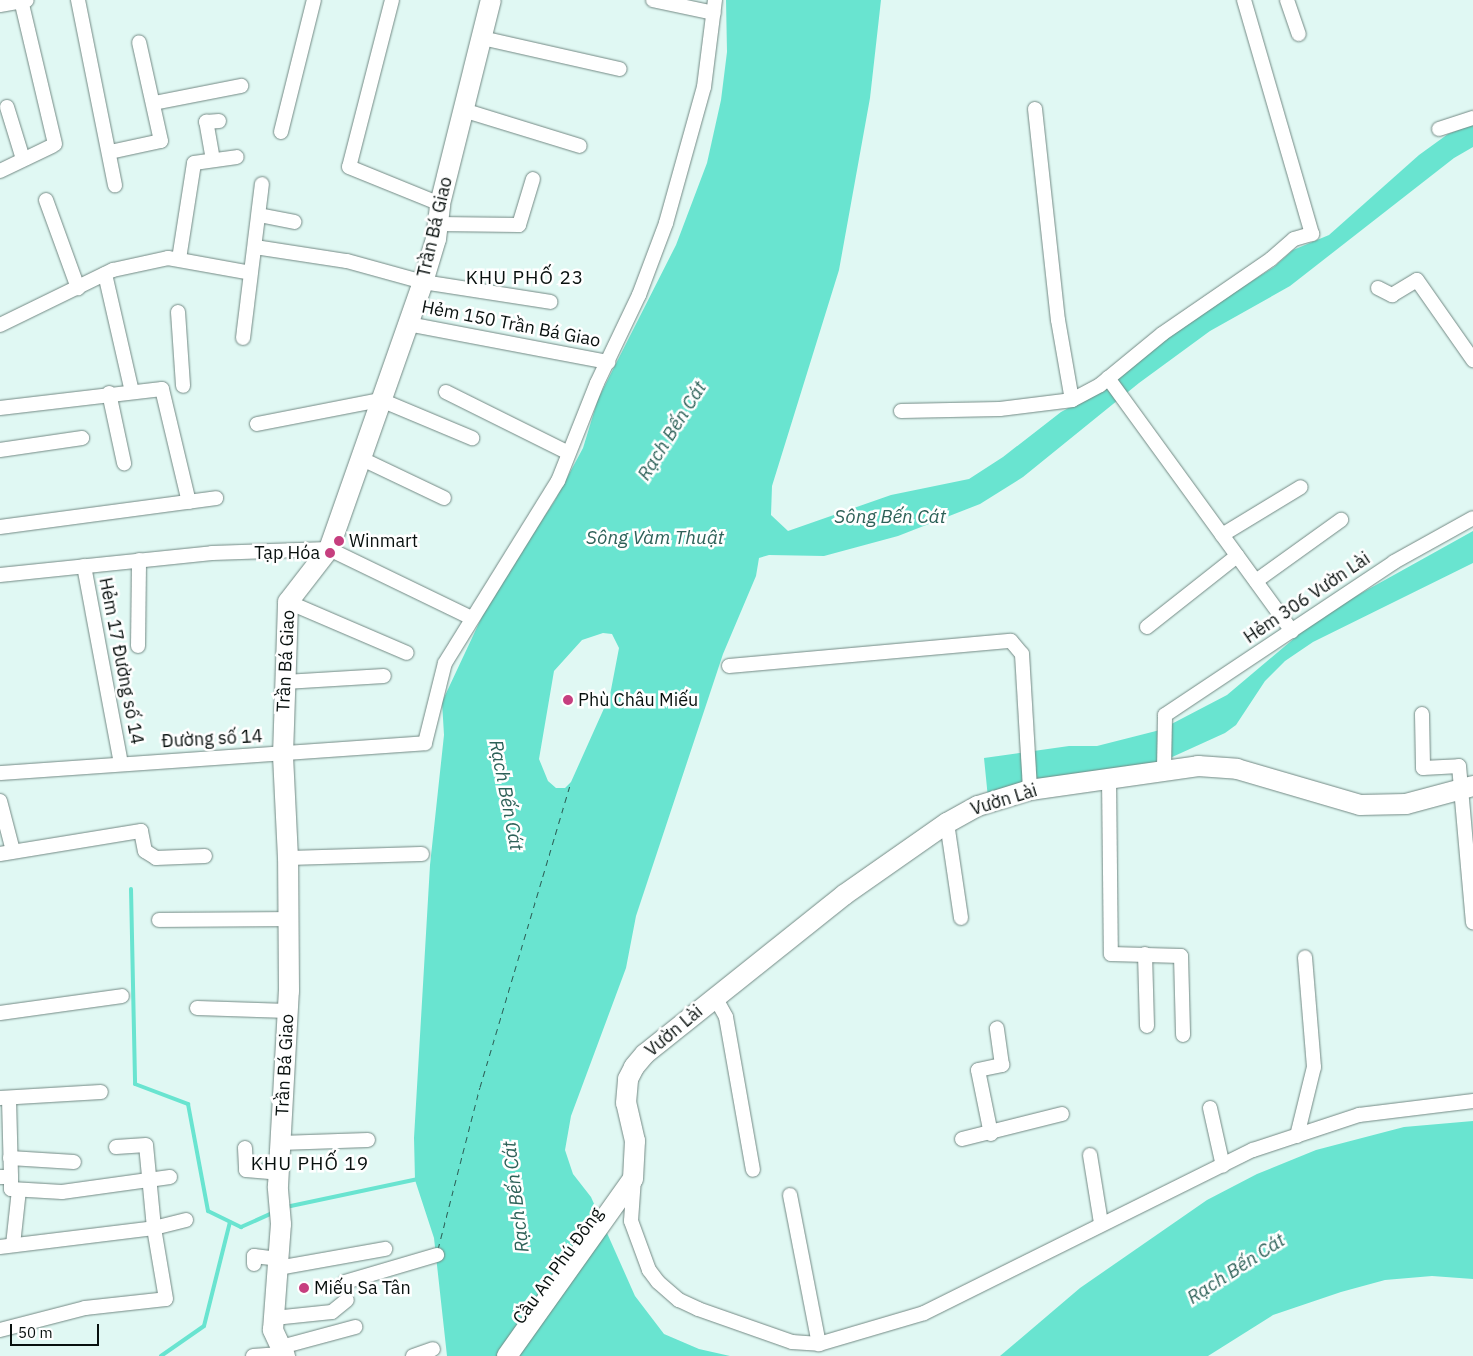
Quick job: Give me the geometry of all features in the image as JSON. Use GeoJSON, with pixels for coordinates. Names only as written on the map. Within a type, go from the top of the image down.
{"type":"FeatureCollection","features":[{"type":"Feature","properties":{"kind":"main road","name":"Trần Bá Giao"},"geometry":{"type":"LineString","coordinates":[[283,1352],[273,1330],[281,1224],[278,1180],[288,1011],[290,919],[283,755],[288,602],[329,548],[423,282],[438,224],[440,204],[491,0]]}},
{"type":"Feature","properties":{"kind":"main road","name":"Vườn Lài"},"geometry":{"type":"LineString","coordinates":[[630,1178],[635,1145],[626,1103],[628,1079],[634,1067],[645,1054],[844,895],[947,822],[978,806],[1030,789],[1164,769],[1198,766],[1237,769],[1360,805],[1406,804],[1467,787]]}},
{"type":"Feature","properties":{"kind":"main road","name":"Cầu An Phú Đông"},"geometry":{"type":"LineString","coordinates":[[493,1356],[630,1178]]}},
{"type":"Feature","properties":{"kind":"main road","name":"Cầu An Phú Đông"},"geometry":{"type":"LineString","coordinates":[[507,1356],[630,1178]]}},
{"type":"Feature","properties":{"kind":"street"},"geometry":{"type":"LineString","coordinates":[[0,4],[23,0],[53,145],[0,171]]}},
{"type":"Feature","properties":{"kind":"street"},"geometry":{"type":"LineString","coordinates":[[78,0],[110,152],[115,185]]}},
{"type":"Feature","properties":{"kind":"street"},"geometry":{"type":"LineString","coordinates":[[281,132],[314,0]]}},
{"type":"Feature","properties":{"kind":"street"},"geometry":{"type":"LineString","coordinates":[[392,0],[348,167],[440,204]]}},
{"type":"Feature","properties":{"kind":"street"},"geometry":{"type":"LineString","coordinates":[[0,574],[212,553],[329,548],[472,618],[558,481],[608,362],[639,296],[666,223],[704,87],[715,6],[652,0]]}},
{"type":"Feature","properties":{"kind":"street"},"geometry":{"type":"LineString","coordinates":[[901,411],[1000,408],[1072,400],[1109,380],[1162,334],[1271,259],[1294,239],[1312,234],[1244,0]]}},
{"type":"Feature","properties":{"kind":"street"},"geometry":{"type":"LineString","coordinates":[[1287,0],[1299,34]]}},
{"type":"Feature","properties":{"kind":"street"},"geometry":{"type":"LineString","coordinates":[[482,38],[620,69]]}},
{"type":"Feature","properties":{"kind":"street"},"geometry":{"type":"LineString","coordinates":[[110,152],[161,141],[139,42]]}},
{"type":"Feature","properties":{"kind":"street"},"geometry":{"type":"LineString","coordinates":[[154,103],[241,86]]}},
{"type":"Feature","properties":{"kind":"street"},"geometry":{"type":"LineString","coordinates":[[6,107],[23,159]]}},
{"type":"Feature","properties":{"kind":"street"},"geometry":{"type":"LineString","coordinates":[[1035,109],[1058,320],[1072,400]]}},
{"type":"Feature","properties":{"kind":"street"},"geometry":{"type":"LineString","coordinates":[[463,110],[580,146]]}},
{"type":"Feature","properties":{"kind":"street"},"geometry":{"type":"LineString","coordinates":[[1439,128],[1473,118]]}},
{"type":"Feature","properties":{"kind":"street"},"geometry":{"type":"LineString","coordinates":[[213,160],[206,122],[219,121]]}},
{"type":"Feature","properties":{"kind":"street"},"geometry":{"type":"LineString","coordinates":[[179,259],[194,163],[237,157]]}},
{"type":"Feature","properties":{"kind":"street"},"geometry":{"type":"LineString","coordinates":[[438,224],[519,225],[533,179]]}},
{"type":"Feature","properties":{"kind":"street"},"geometry":{"type":"LineString","coordinates":[[243,338],[262,184]]}},
{"type":"Feature","properties":{"kind":"street"},"geometry":{"type":"LineString","coordinates":[[46,200],[78,288]]}},
{"type":"Feature","properties":{"kind":"street"},"geometry":{"type":"LineString","coordinates":[[258,215],[294,222]]}},
{"type":"Feature","properties":{"kind":"street"},"geometry":{"type":"LineString","coordinates":[[255,248],[346,261],[423,282],[550,302]]}},
{"type":"Feature","properties":{"kind":"street"},"geometry":{"type":"LineString","coordinates":[[0,325],[105,274],[168,258],[251,274]]}},
{"type":"Feature","properties":{"kind":"street"},"geometry":{"type":"LineString","coordinates":[[105,274],[132,392]]}},
{"type":"Feature","properties":{"kind":"street"},"geometry":{"type":"LineString","coordinates":[[1378,288],[1392,295],[1416,280],[1473,360]]}},
{"type":"Feature","properties":{"kind":"street"},"geometry":{"type":"LineString","coordinates":[[178,312],[183,386]]}},
{"type":"Feature","properties":{"kind":"street","name":"Hẻm 150 Trần Bá Giao"},"geometry":{"type":"LineString","coordinates":[[408,324],[608,362]]}},
{"type":"Feature","properties":{"kind":"street"},"geometry":{"type":"LineString","coordinates":[[1109,380],[1292,631]]}},
{"type":"Feature","properties":{"kind":"street"},"geometry":{"type":"LineString","coordinates":[[0,408],[109,393],[162,389],[189,502]]}},
{"type":"Feature","properties":{"kind":"street"},"geometry":{"type":"LineString","coordinates":[[446,392],[569,453]]}},
{"type":"Feature","properties":{"kind":"street"},"geometry":{"type":"LineString","coordinates":[[109,393],[124,463]]}},
{"type":"Feature","properties":{"kind":"street"},"geometry":{"type":"LineString","coordinates":[[257,424],[381,400],[472,438]]}},
{"type":"Feature","properties":{"kind":"street"},"geometry":{"type":"LineString","coordinates":[[0,450],[82,438]]}},
{"type":"Feature","properties":{"kind":"street"},"geometry":{"type":"LineString","coordinates":[[360,458],[444,498]]}},
{"type":"Feature","properties":{"kind":"street"},"geometry":{"type":"LineString","coordinates":[[1222,535],[1301,487]]}},
{"type":"Feature","properties":{"kind":"street"},"geometry":{"type":"LineString","coordinates":[[0,527],[216,498]]}},
{"type":"Feature","properties":{"kind":"street","name":"Hẻm 306 Vườn Lài"},"geometry":{"type":"LineString","coordinates":[[1164,769],[1165,715],[1394,562],[1473,518]]}},
{"type":"Feature","properties":{"kind":"street"},"geometry":{"type":"LineString","coordinates":[[1256,581],[1341,520]]}},
{"type":"Feature","properties":{"kind":"street"},"geometry":{"type":"LineString","coordinates":[[1147,627],[1237,556]]}},
{"type":"Feature","properties":{"kind":"street"},"geometry":{"type":"LineString","coordinates":[[138,646],[139,560]]}},
{"type":"Feature","properties":{"kind":"street","name":"Hẻm 17 Đường số 14"},"geometry":{"type":"LineString","coordinates":[[84,566],[121,763]]}},
{"type":"Feature","properties":{"kind":"street"},"geometry":{"type":"LineString","coordinates":[[288,602],[407,653]]}},
{"type":"Feature","properties":{"kind":"street","name":"Đường số 14"},"geometry":{"type":"LineString","coordinates":[[0,773],[121,763],[283,755],[425,743],[445,663],[472,618]]}},
{"type":"Feature","properties":{"kind":"street"},"geometry":{"type":"LineString","coordinates":[[729,666],[1011,640],[1022,654],[1030,789]]}},
{"type":"Feature","properties":{"kind":"street"},"geometry":{"type":"LineString","coordinates":[[285,682],[384,676]]}},
{"type":"Feature","properties":{"kind":"street"},"geometry":{"type":"LineString","coordinates":[[1422,714],[1423,768],[1459,766],[1467,787],[1473,922]]}},
{"type":"Feature","properties":{"kind":"street"},"geometry":{"type":"LineString","coordinates":[[1109,777],[1111,954],[1181,956],[1182,1036]]}},
{"type":"Feature","properties":{"kind":"street"},"geometry":{"type":"LineString","coordinates":[[0,801],[6,853],[141,832],[145,851],[156,858],[205,856]]}},
{"type":"Feature","properties":{"kind":"street"},"geometry":{"type":"LineString","coordinates":[[947,822],[961,918]]}},
{"type":"Feature","properties":{"kind":"street"},"geometry":{"type":"LineString","coordinates":[[288,858],[422,854]]}},
{"type":"Feature","properties":{"kind":"street"},"geometry":{"type":"LineString","coordinates":[[158,920],[290,919]]}},
{"type":"Feature","properties":{"kind":"street"},"geometry":{"type":"LineString","coordinates":[[1145,954],[1147,1026]]}},
{"type":"Feature","properties":{"kind":"street"},"geometry":{"type":"LineString","coordinates":[[1297,1136],[1314,1067],[1305,957]]}},
{"type":"Feature","properties":{"kind":"street"},"geometry":{"type":"LineString","coordinates":[[0,1014],[122,996]]}},
{"type":"Feature","properties":{"kind":"street"},"geometry":{"type":"LineString","coordinates":[[715,997],[726,1017],[753,1170]]}},
{"type":"Feature","properties":{"kind":"street"},"geometry":{"type":"LineString","coordinates":[[197,1008],[288,1011]]}},
{"type":"Feature","properties":{"kind":"street"},"geometry":{"type":"LineString","coordinates":[[991,1134],[978,1070],[1002,1065],[996,1028]]}},
{"type":"Feature","properties":{"kind":"street"},"geometry":{"type":"LineString","coordinates":[[101,1092],[4,1098],[10,1158],[6,1177],[11,1189],[62,1192],[170,1177]]}},
{"type":"Feature","properties":{"kind":"street"},"geometry":{"type":"LineString","coordinates":[[630,1178],[631,1221],[650,1270],[658,1282],[679,1300],[698,1309],[792,1342],[819,1344],[924,1313],[1101,1223],[1253,1150],[1359,1115],[1473,1101]]}},
{"type":"Feature","properties":{"kind":"street"},"geometry":{"type":"LineString","coordinates":[[1210,1108],[1222,1166]]}},
{"type":"Feature","properties":{"kind":"street"},"geometry":{"type":"LineString","coordinates":[[962,1139],[991,1134],[1062,1114]]}},
{"type":"Feature","properties":{"kind":"street"},"geometry":{"type":"LineString","coordinates":[[280,1143],[368,1140]]}},
{"type":"Feature","properties":{"kind":"street"},"geometry":{"type":"LineString","coordinates":[[0,1330],[85,1308],[166,1299],[154,1228],[146,1145],[116,1147]]}},
{"type":"Feature","properties":{"kind":"street"},"geometry":{"type":"LineString","coordinates":[[245,1148],[246,1170],[278,1180]]}},
{"type":"Feature","properties":{"kind":"street"},"geometry":{"type":"LineString","coordinates":[[1090,1155],[1101,1223]]}},
{"type":"Feature","properties":{"kind":"street"},"geometry":{"type":"LineString","coordinates":[[10,1158],[74,1162]]}},
{"type":"Feature","properties":{"kind":"street"},"geometry":{"type":"LineString","coordinates":[[19,1190],[7,1246],[154,1228],[186,1220]]}},
{"type":"Feature","properties":{"kind":"street"},"geometry":{"type":"LineString","coordinates":[[790,1195],[819,1344]]}},
{"type":"Feature","properties":{"kind":"street"},"geometry":{"type":"LineString","coordinates":[[254,1264],[254,1256],[278,1263],[385,1249]]}},
{"type":"Feature","properties":{"kind":"street"},"geometry":{"type":"LineString","coordinates":[[345,1282],[437,1255]]}},
{"type":"Feature","properties":{"kind":"street"},"geometry":{"type":"LineString","coordinates":[[274,1318],[332,1312],[347,1300]]}},
{"type":"Feature","properties":{"kind":"street"},"geometry":{"type":"LineString","coordinates":[[254,1356],[283,1352],[355,1327]]}},
{"type":"Feature","properties":{"kind":"street"},"geometry":{"type":"LineString","coordinates":[[414,1356],[434,1349]]}},
{"type":"Feature","properties":{"kind":"water","name":"Sông Vàm Thuật"},"geometry":{"type":"Polygon","coordinates":[[[726,0],[881,0],[870,98],[839,270],[772,486],[771,515],[788,531],[891,495],[969,479],[1003,457],[1061,412],[1095,394],[1180,327],[1274,267],[1293,250],[1329,235],[1419,155],[1448,134],[1473,124],[1473,147],[1454,158],[1290,286],[1210,331],[1139,383],[1023,477],[980,504],[898,536],[824,556],[769,555],[759,558],[756,576],[723,654],[636,916],[626,968],[571,1116],[565,1150],[573,1174],[591,1197],[635,1296],[664,1334],[699,1349],[730,1356],[447,1356],[434,1238],[415,1180],[414,1138],[430,865],[444,735],[442,702],[494,591],[554,502],[583,448],[598,399],[676,245],[707,163],[721,100],[727,52],[726,0]],[[603,633],[582,640],[554,671],[539,759],[548,781],[556,788],[565,788],[571,782],[610,695],[619,648],[612,634],[603,633]]]}},
{"type":"Feature","properties":{"kind":"water"},"geometry":{"type":"Polygon","coordinates":[[[1473,531],[1473,563],[1313,642],[1285,661],[1265,681],[1236,725],[1225,733],[1159,763],[988,798],[984,758],[1069,746],[1097,746],[1160,730],[1227,695],[1322,615],[1473,531]]]}},
{"type":"Feature","properties":{"kind":"water","name":"Rạch Bến Cát"},"geometry":{"type":"Polygon","coordinates":[[[1473,1121],[1473,1279],[1432,1276],[1385,1280],[1341,1292],[1273,1315],[1208,1356],[1000,1356],[1080,1288],[1207,1200],[1257,1174],[1316,1150],[1404,1127],[1473,1121]]]}},
{"type":"Feature","properties":{"kind":"waterway"},"geometry":{"type":"LineString","coordinates":[[131,889],[135,1084],[188,1104],[208,1211],[241,1227],[275,1212]]}},
{"type":"Feature","properties":{"kind":"waterway"},"geometry":{"type":"LineString","coordinates":[[286,1207],[418,1179]]}},
{"type":"Feature","properties":{"kind":"waterway"},"geometry":{"type":"LineString","coordinates":[[161,1356],[204,1326],[230,1222]]}},
{"type":"Feature","properties":{"kind":"ferry route"},"geometry":{"type":"LineString","coordinates":[[438,1249],[480,1087],[571,782]]}},
{"type":"Feature","properties":{"kind":"place","name":"Winmart"},"geometry":{"type":"Point","coordinates":[339,541]}},
{"type":"Feature","properties":{"kind":"place","name":"Tạp Hóa"},"geometry":{"type":"Point","coordinates":[330,553]}},
{"type":"Feature","properties":{"kind":"place","name":"Phù Châu Miếu"},"geometry":{"type":"Point","coordinates":[568,700]}},
{"type":"Feature","properties":{"kind":"place","name":"Miếu Sa Tân"},"geometry":{"type":"Point","coordinates":[304,1288]}},
{"type":"Feature","properties":{"kind":"district","name":"KHU PHỐ 23"},"geometry":{"type":"Point","coordinates":[525,278]}},
{"type":"Feature","properties":{"kind":"district","name":"KHU PHỐ 19"},"geometry":{"type":"Point","coordinates":[310,1164]}},
{"type":"Feature","properties":{"kind":"water label","name":"Sông Bến Cát"},"geometry":{"type":"Point","coordinates":[890,517]}}]}
